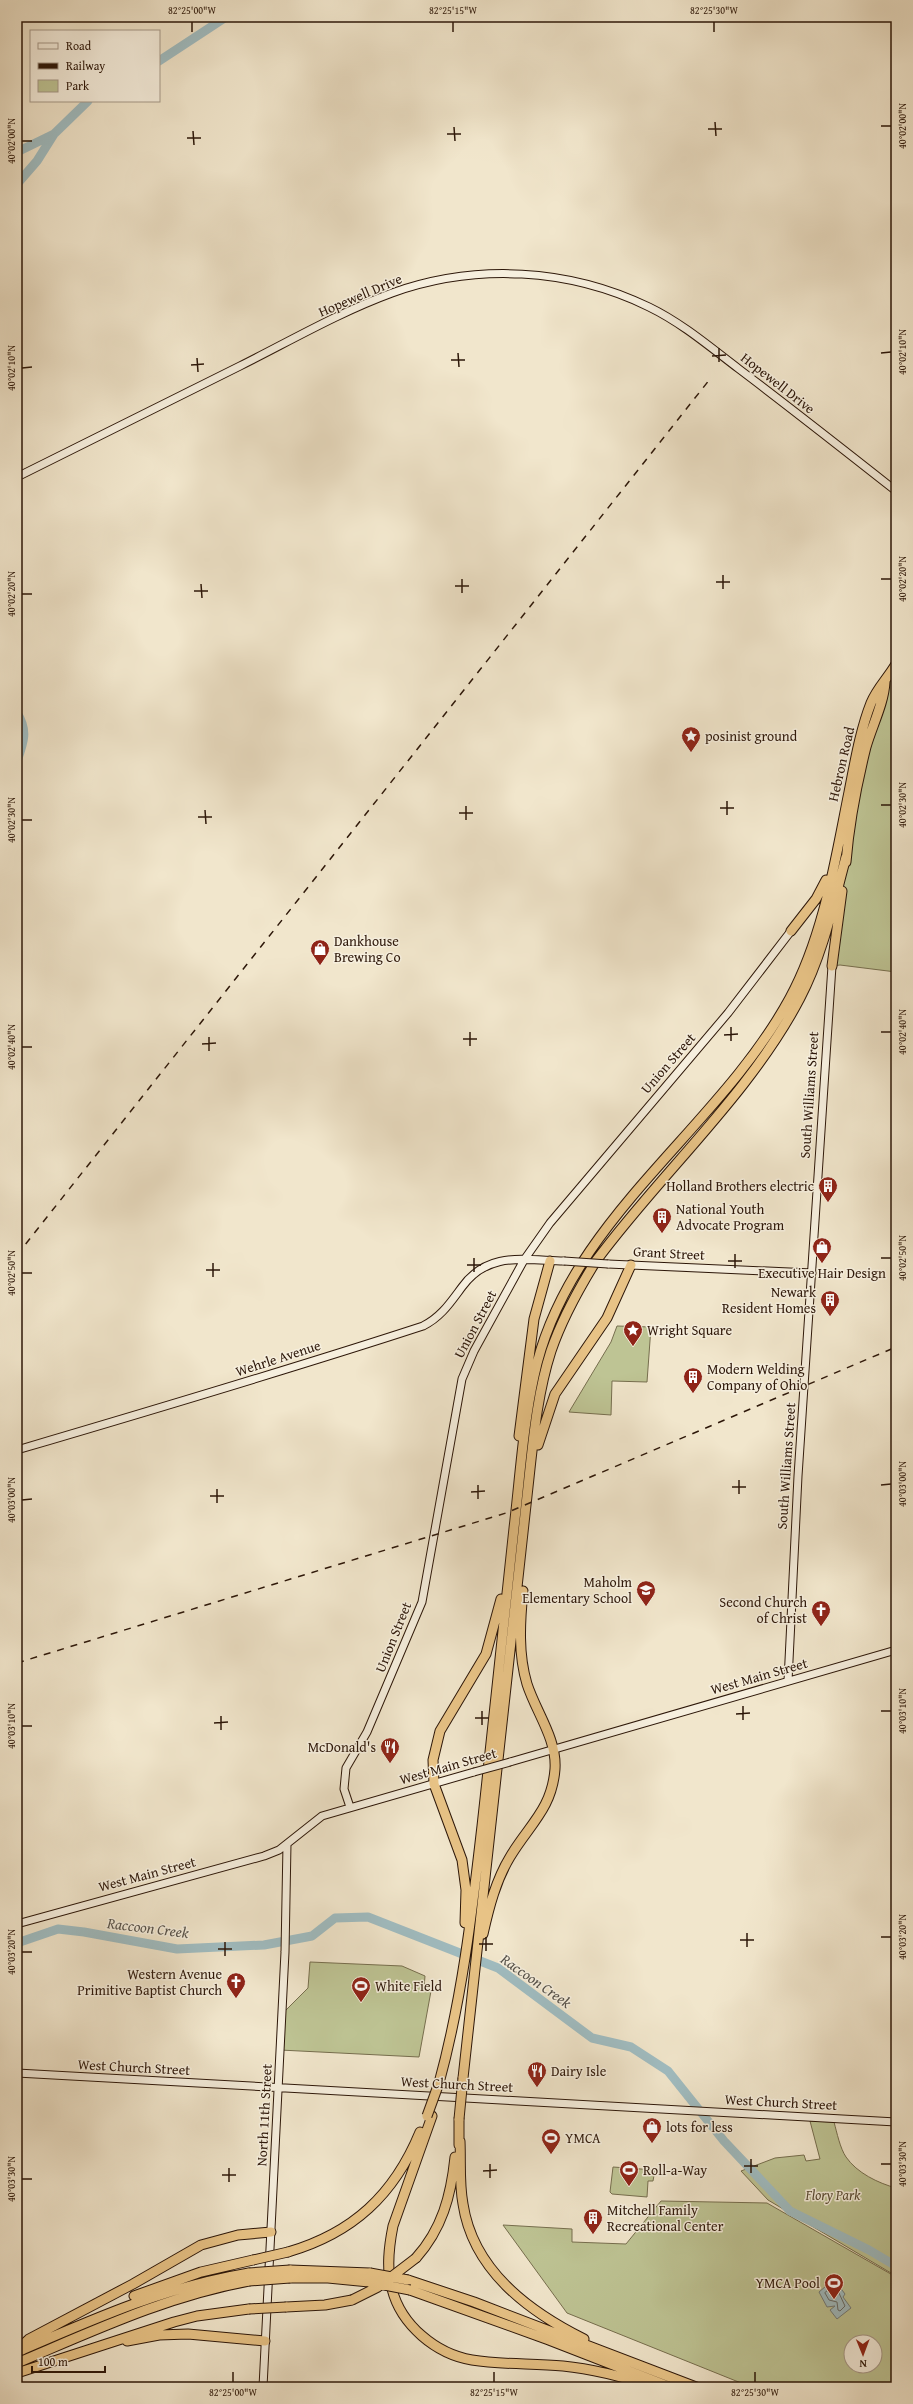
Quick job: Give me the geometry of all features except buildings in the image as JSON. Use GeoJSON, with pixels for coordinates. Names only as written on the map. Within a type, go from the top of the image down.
{"type":"FeatureCollection","features":[{"type":"Feature","properties":{"kind":"highway","name":"Hebron Road"},"geometry":{"type":"LineString","coordinates":[[835,856],[861,734],[877,689],[885,682],[896,664]]}},
{"type":"Feature","properties":{"kind":"highway","name":"Hebron Road"},"geometry":{"type":"LineString","coordinates":[[846,857],[866,748],[877,710],[885,694],[885,682]]}},
{"type":"Feature","properties":{"kind":"highway"},"geometry":{"type":"LineString","coordinates":[[791,931],[816,899],[824,886],[835,856]]}},
{"type":"Feature","properties":{"kind":"highway"},"geometry":{"type":"LineString","coordinates":[[472,1940],[523,1450],[529,1406],[540,1354],[547,1332],[566,1289],[602,1236],[739,1070],[775,1022],[801,976],[813,945],[823,913],[835,856]]}},
{"type":"Feature","properties":{"kind":"highway"},"geometry":{"type":"LineString","coordinates":[[832,966],[846,857]]}},
{"type":"Feature","properties":{"kind":"highway"},"geometry":{"type":"LineString","coordinates":[[472,1940],[519,1570],[538,1406],[551,1353],[576,1295],[604,1249],[765,1055],[790,1017],[811,974],[822,946],[846,857]]}},
{"type":"Feature","properties":{"kind":"highway"},"geometry":{"type":"LineString","coordinates":[[523,1450],[518,1440],[519,1425],[531,1335],[538,1301],[550,1261]]}},
{"type":"Feature","properties":{"kind":"highway"},"geometry":{"type":"LineString","coordinates":[[528,1487],[550,1406],[564,1380],[607,1318],[630,1265]]}},
{"type":"Feature","properties":{"kind":"highway"},"geometry":{"type":"LineString","coordinates":[[519,1570],[523,1587],[521,1630],[523,1670],[532,1700],[555,1750],[554,1777],[549,1799],[538,1818],[510,1857],[472,1940],[460,1962],[460,1989],[440,2080],[393,2226],[389,2244],[392,2288],[401,2310],[411,2324],[436,2346],[462,2358],[586,2369],[617,2375],[654,2387]]}},
{"type":"Feature","properties":{"kind":"highway"},"geometry":{"type":"LineString","coordinates":[[509,1576],[503,1582],[498,1613],[486,1654],[440,1731],[433,1760],[434,1784],[462,1860],[472,1940],[476,1958],[459,2119],[463,2205],[476,2244],[492,2269],[516,2297],[534,2311],[600,2347],[607,2353]]}},
{"type":"Feature","properties":{"kind":"highway"},"geometry":{"type":"LineString","coordinates":[[112,2311],[131,2298],[201,2272],[288,2252],[333,2235],[369,2210],[402,2168],[429,2116]]}},
{"type":"Feature","properties":{"kind":"highway"},"geometry":{"type":"LineString","coordinates":[[17,2373],[118,2339],[197,2316],[249,2309],[325,2306],[352,2300],[378,2287],[416,2258],[428,2244],[445,2211],[460,2141]]}},
{"type":"Feature","properties":{"kind":"highway"},"geometry":{"type":"LineString","coordinates":[[17,2351],[29,2339],[133,2284],[190,2250],[228,2237],[271,2232]]}},
{"type":"Feature","properties":{"kind":"highway"},"geometry":{"type":"LineString","coordinates":[[17,2351],[112,2311],[193,2283],[290,2274],[328,2278],[408,2280],[474,2302],[696,2387]]}},
{"type":"Feature","properties":{"kind":"highway"},"geometry":{"type":"LineString","coordinates":[[17,2362],[159,2305],[249,2277]]}},
{"type":"Feature","properties":{"kind":"highway"},"geometry":{"type":"LineString","coordinates":[[370,2278],[410,2290],[549,2340],[670,2387]]}},
{"type":"Feature","properties":{"kind":"highway"},"geometry":{"type":"LineString","coordinates":[[118,2339],[128,2341],[159,2335],[188,2334],[265,2341]]}},
{"type":"Feature","properties":{"kind":"street","name":"Hopewell Drive"},"geometry":{"type":"LineString","coordinates":[[17,477],[306,333],[384,296],[446,278],[505,273],[558,278],[597,287],[659,312],[702,340],[896,491]]}},
{"type":"Feature","properties":{"kind":"street","name":"Union Street"},"geometry":{"type":"LineString","coordinates":[[350,1807],[344,1789],[346,1768],[367,1732],[422,1602],[462,1379],[474,1351],[524,1260],[550,1223],[728,1013],[791,931]]}},
{"type":"Feature","properties":{"kind":"street","name":"South Williams Street"},"geometry":{"type":"LineString","coordinates":[[788,1681],[796,1513],[832,966]]}},
{"type":"Feature","properties":{"kind":"street","name":"Wehrle Avenue"},"geometry":{"type":"LineString","coordinates":[[17,1450],[135,1414],[204,1396],[261,1376],[423,1326],[444,1312],[468,1278],[480,1268],[506,1260],[524,1260]]}},
{"type":"Feature","properties":{"kind":"street","name":"Grant Street"},"geometry":{"type":"LineString","coordinates":[[524,1260],[812,1273]]}},
{"type":"Feature","properties":{"kind":"street","name":"West Main Street"},"geometry":{"type":"LineString","coordinates":[[17,1924],[264,1856],[287,1844],[314,1820],[350,1807],[555,1750],[896,1650]]}},
{"type":"Feature","properties":{"kind":"street","name":"North 11th Street"},"geometry":{"type":"LineString","coordinates":[[263,2387],[285,1952],[287,1844]]}},
{"type":"Feature","properties":{"kind":"street","name":"West Church Street"},"geometry":{"type":"LineString","coordinates":[[17,2074],[682,2109],[896,2122]]}},
{"type":"Feature","properties":{"kind":"green space"},"geometry":{"type":"Polygon","coordinates":[[[896,664],[896,972],[840,965],[832,966],[846,857],[877,710],[896,664]]]}},
{"type":"Feature","properties":{"kind":"green space"},"geometry":{"type":"Polygon","coordinates":[[[617,1326],[651,1327],[647,1382],[612,1381],[611,1415],[569,1412],[611,1342],[617,1326]]]}},
{"type":"Feature","properties":{"kind":"green space","name":"White Field"},"geometry":{"type":"Polygon","coordinates":[[[310,1962],[402,1966],[425,1976],[424,1988],[431,1991],[419,2057],[280,2050],[282,2014],[308,1988],[310,1962]]]}},
{"type":"Feature","properties":{"kind":"green space","name":"Flory Park"},"geometry":{"type":"Polygon","coordinates":[[[810,2121],[834,2122],[842,2149],[851,2163],[868,2177],[896,2188],[896,2276],[768,2200],[741,2171],[775,2158],[804,2155],[806,2161],[820,2159],[810,2121]]]}},
{"type":"Feature","properties":{"kind":"green space","name":"Roll-a-Way"},"geometry":{"type":"Polygon","coordinates":[[[613,2167],[655,2170],[653,2181],[648,2181],[647,2197],[612,2194],[610,2192],[613,2167]]]}},
{"type":"Feature","properties":{"kind":"green space"},"geometry":{"type":"Polygon","coordinates":[[[661,2201],[767,2203],[896,2277],[896,2387],[751,2387],[567,2313],[503,2225],[572,2229],[572,2242],[626,2244],[661,2201]]]}},
{"type":"Feature","properties":{"kind":"water","name":"YMCA Pool"},"geometry":{"type":"Polygon","coordinates":[[[832,2281],[836,2286],[839,2286],[845,2294],[843,2297],[851,2308],[837,2319],[830,2310],[835,2306],[827,2307],[819,2292],[832,2281]]]}},
{"type":"Feature","properties":{"kind":"waterway"},"geometry":{"type":"LineString","coordinates":[[160,60],[226,17]]}},
{"type":"Feature","properties":{"kind":"waterway"},"geometry":{"type":"LineString","coordinates":[[17,152],[54,134],[87,102]]}},
{"type":"Feature","properties":{"kind":"waterway"},"geometry":{"type":"LineString","coordinates":[[17,184],[37,161],[54,134]]}},
{"type":"Feature","properties":{"kind":"waterway"},"geometry":{"type":"LineString","coordinates":[[17,713],[23,725],[24,731],[22,748],[17,761]]}},
{"type":"Feature","properties":{"kind":"waterway","name":"Raccoon Creek"},"geometry":{"type":"LineString","coordinates":[[17,1943],[58,1929],[84,1932],[177,1949],[264,1945],[312,1936],[335,1918],[368,1917],[498,1968],[592,2038],[631,2047],[668,2071],[724,2141],[790,2211],[869,2250],[896,2266]]}},
{"type":"Feature","properties":{"kind":"railway"},"geometry":{"type":"LineString","coordinates":[[17,1255],[710,379]]}},
{"type":"Feature","properties":{"kind":"railway"},"geometry":{"type":"LineString","coordinates":[[17,1663],[506,1513],[896,1347]]}},
{"type":"Feature","properties":{"kind":"place","name":"posinist ground"},"geometry":{"type":"Point","coordinates":[691,753]}},
{"type":"Feature","properties":{"kind":"place","name":"Dankhouse Brewing Co"},"geometry":{"type":"Point","coordinates":[320,966]}},
{"type":"Feature","properties":{"kind":"place","name":"Holland Brothers electric"},"geometry":{"type":"Point","coordinates":[828,1203]}},
{"type":"Feature","properties":{"kind":"place","name":"National Youth Advocate Program"},"geometry":{"type":"Point","coordinates":[662,1234]}},
{"type":"Feature","properties":{"kind":"place","name":"Executive Hair Design"},"geometry":{"type":"Point","coordinates":[822,1264]}},
{"type":"Feature","properties":{"kind":"place","name":"Newark Resident Homes"},"geometry":{"type":"Point","coordinates":[830,1317]}},
{"type":"Feature","properties":{"kind":"place","name":"Wright Square"},"geometry":{"type":"Point","coordinates":[633,1347]}},
{"type":"Feature","properties":{"kind":"place","name":"Modern Welding Company of Ohio"},"geometry":{"type":"Point","coordinates":[693,1394]}},
{"type":"Feature","properties":{"kind":"place","name":"Maholm Elementary School"},"geometry":{"type":"Point","coordinates":[646,1607]}},
{"type":"Feature","properties":{"kind":"place","name":"Second Church of Christ"},"geometry":{"type":"Point","coordinates":[821,1627]}},
{"type":"Feature","properties":{"kind":"place","name":"McDonald's"},"geometry":{"type":"Point","coordinates":[390,1764]}},
{"type":"Feature","properties":{"kind":"place","name":"Western Avenue Primitive Baptist Church"},"geometry":{"type":"Point","coordinates":[236,1999]}},
{"type":"Feature","properties":{"kind":"place","name":"White Field"},"geometry":{"type":"Point","coordinates":[361,2003]}},
{"type":"Feature","properties":{"kind":"place","name":"Dairy Isle"},"geometry":{"type":"Point","coordinates":[537,2088]}},
{"type":"Feature","properties":{"kind":"place","name":"lots for less"},"geometry":{"type":"Point","coordinates":[652,2144]}},
{"type":"Feature","properties":{"kind":"place","name":"YMCA"},"geometry":{"type":"Point","coordinates":[551,2155]}},
{"type":"Feature","properties":{"kind":"place","name":"Roll-a-Way"},"geometry":{"type":"Point","coordinates":[629,2187]}},
{"type":"Feature","properties":{"kind":"place","name":"Mitchell Family Recreational Center"},"geometry":{"type":"Point","coordinates":[593,2235]}},
{"type":"Feature","properties":{"kind":"place","name":"YMCA Pool"},"geometry":{"type":"Point","coordinates":[834,2300]}}]}
